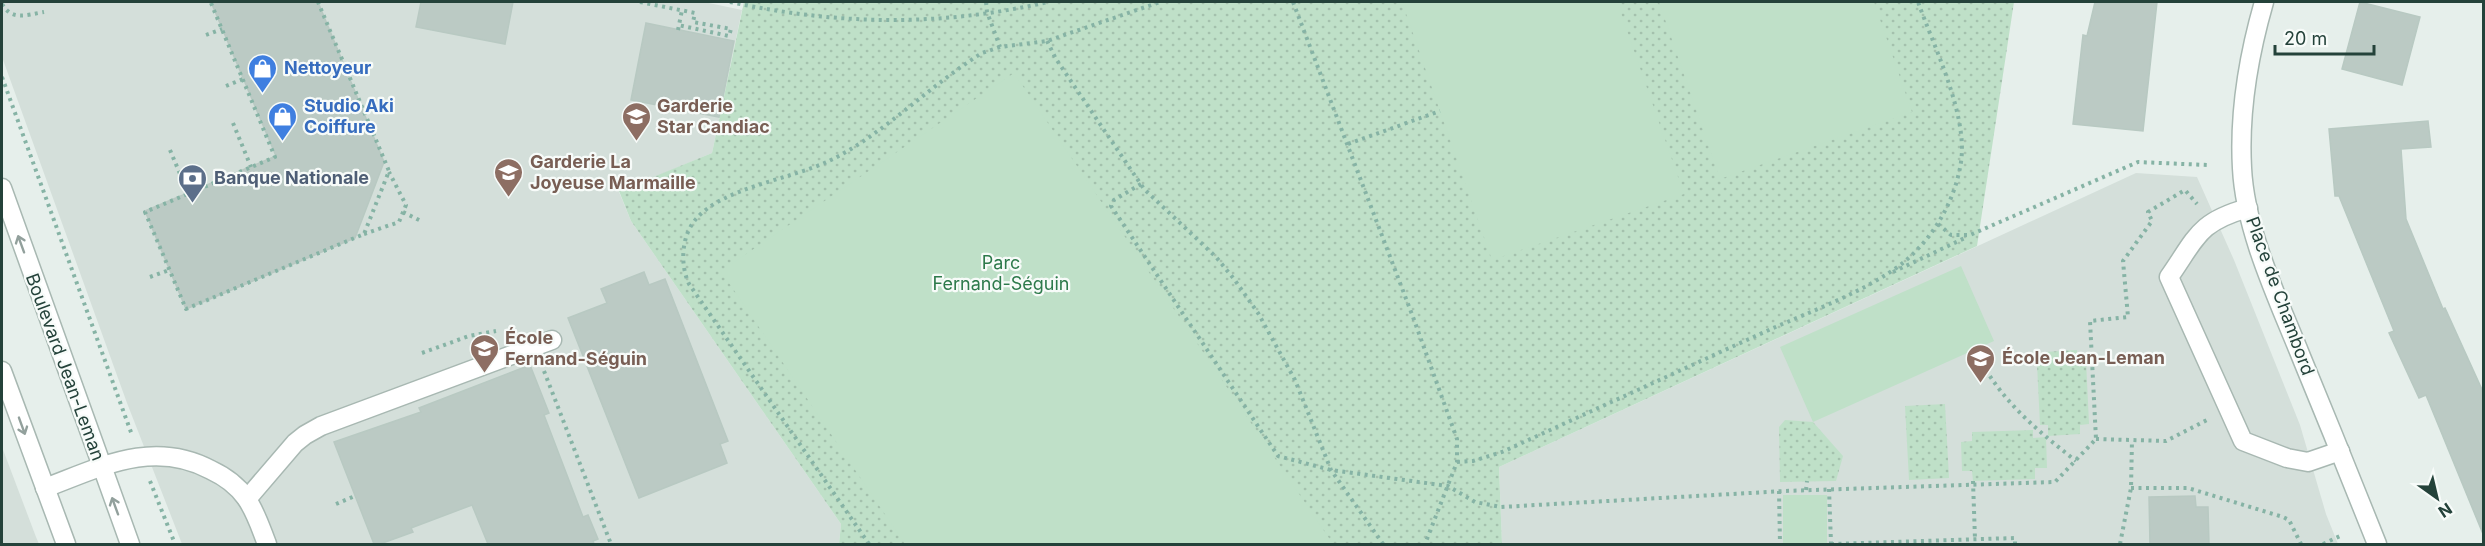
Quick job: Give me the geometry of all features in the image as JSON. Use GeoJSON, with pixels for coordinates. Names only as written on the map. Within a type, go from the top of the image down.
{"type":"FeatureCollection","features":[{"type":"Feature","properties":{"kind":"street","name":"Place de Chambord"},"geometry":{"type":"LineString","coordinates":[[2264,2],[2250,66],[2242,146],[2242,169],[2248,208],[2276,294],[2377,544]]}},
{"type":"Feature","properties":{"kind":"street","name":"Boulevard Jean-Leman"},"geometry":{"type":"LineString","coordinates":[[2,188],[130,544]]}},
{"type":"Feature","properties":{"kind":"street"},"geometry":{"type":"LineString","coordinates":[[2248,208],[2219,217],[2206,225],[2169,277],[2243,441],[2287,458],[2308,462],[2340,451]]}},
{"type":"Feature","properties":{"kind":"street"},"geometry":{"type":"LineString","coordinates":[[247,499],[305,435],[321,426],[552,340]]}},
{"type":"Feature","properties":{"kind":"street"},"geometry":{"type":"LineString","coordinates":[[2,371],[66,544]]}},
{"type":"Feature","properties":{"kind":"street"},"geometry":{"type":"LineString","coordinates":[[45,488],[101,467],[140,456],[161,454],[180,457],[199,463],[232,482],[247,499],[267,544]]}},
{"type":"Feature","properties":{"kind":"path"},"geometry":{"type":"LineString","coordinates":[[211,3],[276,157],[145,212],[186,309],[364,234],[399,222],[406,204],[389,171],[318,2]]}},
{"type":"Feature","properties":{"kind":"path"},"geometry":{"type":"LineString","coordinates":[[640,2],[682,10],[695,13],[693,22],[731,29],[729,36],[678,28],[682,10]]}},
{"type":"Feature","properties":{"kind":"path"},"geometry":{"type":"LineString","coordinates":[[730,2],[780,12],[855,20],[941,19],[1048,2]]}},
{"type":"Feature","properties":{"kind":"path"},"geometry":{"type":"LineString","coordinates":[[986,2],[987,12],[1000,47]]}},
{"type":"Feature","properties":{"kind":"path"},"geometry":{"type":"LineString","coordinates":[[869,544],[689,284],[683,272],[682,262],[694,221],[715,203],[809,171],[851,149],[982,53],[1000,47],[1047,41],[1160,2]]}},
{"type":"Feature","properties":{"kind":"path"},"geometry":{"type":"LineString","coordinates":[[1293,2],[1413,316],[1457,439],[1457,462],[1425,544]]}},
{"type":"Feature","properties":{"kind":"path"},"geometry":{"type":"LineString","coordinates":[[1880,278],[1903,263],[1924,243],[1938,224],[1954,191],[1961,162],[1962,138],[1954,102],[1918,2]]}},
{"type":"Feature","properties":{"kind":"path"},"geometry":{"type":"LineString","coordinates":[[2,4],[9,14],[16,16],[44,12]]}},
{"type":"Feature","properties":{"kind":"path"},"geometry":{"type":"LineString","coordinates":[[206,36],[222,29]]}},
{"type":"Feature","properties":{"kind":"path"},"geometry":{"type":"LineString","coordinates":[[1047,41],[1056,59],[1141,184],[1216,257],[1258,313],[1295,380],[1331,470],[1383,544]]}},
{"type":"Feature","properties":{"kind":"path"},"geometry":{"type":"LineString","coordinates":[[2,77],[121,405]]}},
{"type":"Feature","properties":{"kind":"path"},"geometry":{"type":"LineString","coordinates":[[226,86],[243,79]]}},
{"type":"Feature","properties":{"kind":"path"},"geometry":{"type":"LineString","coordinates":[[1348,144],[1440,111]]}},
{"type":"Feature","properties":{"kind":"path"},"geometry":{"type":"LineString","coordinates":[[233,123],[251,167]]}},
{"type":"Feature","properties":{"kind":"path"},"geometry":{"type":"LineString","coordinates":[[170,150],[188,193]]}},
{"type":"Feature","properties":{"kind":"path"},"geometry":{"type":"LineString","coordinates":[[1457,462],[1473,461],[1502,452],[1970,235],[2138,162],[2206,165]]}},
{"type":"Feature","properties":{"kind":"path"},"geometry":{"type":"LineString","coordinates":[[364,234],[389,171]]}},
{"type":"Feature","properties":{"kind":"path"},"geometry":{"type":"LineString","coordinates":[[1141,184],[1114,200],[1111,206],[1199,342],[1278,456],[1331,470],[1448,486],[1475,502],[1501,507],[1779,491],[2055,482],[2096,439],[2090,321],[2128,317],[2123,261],[2152,221],[2148,212],[2185,190],[2192,196]]}},
{"type":"Feature","properties":{"kind":"path"},"geometry":{"type":"LineString","coordinates":[[403,212],[423,222]]}},
{"type":"Feature","properties":{"kind":"path"},"geometry":{"type":"LineString","coordinates":[[1938,224],[1951,235],[1970,235]]}},
{"type":"Feature","properties":{"kind":"path"},"geometry":{"type":"LineString","coordinates":[[150,277],[169,270]]}},
{"type":"Feature","properties":{"kind":"path"},"geometry":{"type":"LineString","coordinates":[[422,353],[488,332],[518,336],[532,348],[542,366],[611,544]]}},
{"type":"Feature","properties":{"kind":"path"},"geometry":{"type":"LineString","coordinates":[[1975,350],[1990,379],[2010,405],[2076,461]]}},
{"type":"Feature","properties":{"kind":"path"},"geometry":{"type":"LineString","coordinates":[[2087,394],[2094,394]]}},
{"type":"Feature","properties":{"kind":"path"},"geometry":{"type":"LineString","coordinates":[[2096,439],[2166,441],[2207,420]]}},
{"type":"Feature","properties":{"kind":"path"},"geometry":{"type":"LineString","coordinates":[[2120,544],[2132,488],[2132,440]]}},
{"type":"Feature","properties":{"kind":"path"},"geometry":{"type":"LineString","coordinates":[[1928,479],[1928,486]]}},
{"type":"Feature","properties":{"kind":"path"},"geometry":{"type":"LineString","coordinates":[[1806,490],[1807,481]]}},
{"type":"Feature","properties":{"kind":"path"},"geometry":{"type":"LineString","coordinates":[[1973,483],[1975,539]]}},
{"type":"Feature","properties":{"kind":"path"},"geometry":{"type":"LineString","coordinates":[[2132,488],[2188,488],[2283,517],[2289,520],[2301,544]]}},
{"type":"Feature","properties":{"kind":"path"},"geometry":{"type":"LineString","coordinates":[[1829,489],[1831,544],[2015,538],[2015,544]]}},
{"type":"Feature","properties":{"kind":"path"},"geometry":{"type":"LineString","coordinates":[[1779,491],[1780,544]]}},
{"type":"Feature","properties":{"kind":"path"},"geometry":{"type":"LineString","coordinates":[[336,504],[355,496]]}},
{"type":"Feature","properties":{"kind":"path"},"geometry":{"type":"LineString","coordinates":[[159,504],[175,544]]}},
{"type":"Feature","properties":{"kind":"path"},"geometry":{"type":"LineString","coordinates":[[2323,544],[2340,536]]}},
{"type":"Feature","properties":{"kind":"shaded area"},"geometry":{"type":"Polygon","coordinates":[[[2,2],[704,2],[742,10],[712,153],[619,192],[631,221],[841,524],[839,544],[182,544],[127,403],[2,57],[2,2]]]}},
{"type":"Feature","properties":{"kind":"shaded area","name":"École Jean-Leman"},"geometry":{"type":"Polygon","coordinates":[[[2136,173],[2197,177],[2234,260],[2300,425],[2326,514],[2338,544],[1502,544],[1499,467],[2136,173]]]}},
{"type":"Feature","properties":{"kind":"shaded area"},"geometry":{"type":"Polygon","coordinates":[[[2,447],[36,537],[39,544],[2,544],[2,447]]]}},
{"type":"Feature","properties":{"kind":"green space","name":"Parc Fernand-Séguin"},"geometry":{"type":"Polygon","coordinates":[[[744,2],[2014,2],[1977,246],[1499,467],[1502,544],[839,544],[841,524],[631,221],[619,191],[712,153],[744,2]]]}},
{"type":"Feature","properties":{"kind":"green space"},"geometry":{"type":"Polygon","coordinates":[[[1402,2],[1617,2],[1684,194],[1492,260],[1402,2]]]}},
{"type":"Feature","properties":{"kind":"green space"},"geometry":{"type":"Polygon","coordinates":[[[1659,2],[1874,2],[1912,112],[1720,179],[1659,2]]]}},
{"type":"Feature","properties":{"kind":"green space"},"geometry":{"type":"Polygon","coordinates":[[[1014,73],[1333,544],[905,544],[721,271],[1014,73]]]}},
{"type":"Feature","properties":{"kind":"green space"},"geometry":{"type":"Polygon","coordinates":[[[1961,266],[1994,341],[1813,422],[1780,347],[1961,266]]]}},
{"type":"Feature","properties":{"kind":"green space"},"geometry":{"type":"Polygon","coordinates":[[[2077,350],[2077,360],[2086,360],[2089,424],[2080,425],[2080,434],[2048,436],[2048,425],[2040,425],[2037,364],[2046,363],[2045,352],[2077,350]]]}},
{"type":"Feature","properties":{"kind":"green space"},"geometry":{"type":"Polygon","coordinates":[[[1945,404],[1949,478],[1909,480],[1905,406],[1945,404]]]}},
{"type":"Feature","properties":{"kind":"green space"},"geometry":{"type":"Polygon","coordinates":[[[1785,420],[1813,422],[1843,456],[1836,481],[1780,482],[1779,427],[1785,420]]]}},
{"type":"Feature","properties":{"kind":"green space"},"geometry":{"type":"Polygon","coordinates":[[[2033,430],[2033,438],[2046,437],[2047,468],[2035,468],[2035,479],[1973,481],[1972,471],[1962,471],[1961,442],[1972,441],[1972,432],[2033,430]]]}},
{"type":"Feature","properties":{"kind":"green space"},"geometry":{"type":"Polygon","coordinates":[[[1783,495],[1827,495],[1827,544],[1783,544],[1783,495]]]}},
{"type":"Feature","properties":{"kind":"building"},"geometry":{"type":"Polygon","coordinates":[[[211,2],[318,2],[384,162],[355,238],[186,309],[145,211],[276,156],[211,2]]]}},
{"type":"Feature","properties":{"kind":"building"},"geometry":{"type":"Polygon","coordinates":[[[421,2],[513,2],[505,44],[416,27],[421,2]]]}},
{"type":"Feature","properties":{"kind":"building"},"geometry":{"type":"Polygon","coordinates":[[[2095,2],[2157,2],[2143,131],[2073,124],[2083,35],[2087,36],[2095,2]]]}},
{"type":"Feature","properties":{"kind":"building"},"geometry":{"type":"Polygon","coordinates":[[[2360,2],[2420,17],[2402,85],[2342,69],[2360,2]]]}},
{"type":"Feature","properties":{"kind":"building"},"geometry":{"type":"Polygon","coordinates":[[[646,23],[734,41],[719,117],[631,100],[646,23]]]}},
{"type":"Feature","properties":{"kind":"building"},"geometry":{"type":"Polygon","coordinates":[[[2428,121],[2431,147],[2401,149],[2406,219],[2443,309],[2445,308],[2484,394],[2483,534],[2426,395],[2419,398],[2389,333],[2394,331],[2339,196],[2335,196],[2329,129],[2428,121]]]}},
{"type":"Feature","properties":{"kind":"building"},"geometry":{"type":"Polygon","coordinates":[[[644,272],[649,285],[665,279],[728,441],[720,444],[727,463],[639,498],[568,318],[607,303],[601,289],[644,272]]]}},
{"type":"Feature","properties":{"kind":"building"},"geometry":{"type":"Polygon","coordinates":[[[530,365],[549,413],[544,415],[583,517],[588,515],[598,539],[593,541],[594,544],[488,544],[472,505],[411,528],[413,532],[374,544],[334,442],[421,412],[419,408],[530,365]]]}},
{"type":"Feature","properties":{"kind":"building"},"geometry":{"type":"Polygon","coordinates":[[[2195,496],[2196,507],[2208,507],[2209,544],[2150,544],[2149,497],[2195,496]]]}},
{"type":"Feature","properties":{"kind":"place","name":"Nettoyeur"},"geometry":{"type":"Point","coordinates":[263,94]}},
{"type":"Feature","properties":{"kind":"place","name":"Studio Aki Coiffure"},"geometry":{"type":"Point","coordinates":[283,142]}},
{"type":"Feature","properties":{"kind":"place","name":"Garderie Star Candiac"},"geometry":{"type":"Point","coordinates":[636,142]}},
{"type":"Feature","properties":{"kind":"place","name":"Garderie La Joyeuse Marmaille"},"geometry":{"type":"Point","coordinates":[509,198]}},
{"type":"Feature","properties":{"kind":"place","name":"Banque Nationale"},"geometry":{"type":"Point","coordinates":[193,204]}},
{"type":"Feature","properties":{"kind":"place","name":"École Fernand-Séguin"},"geometry":{"type":"Point","coordinates":[484,374]}},
{"type":"Feature","properties":{"kind":"place","name":"École Jean-Leman"},"geometry":{"type":"Point","coordinates":[1981,384]}}]}
